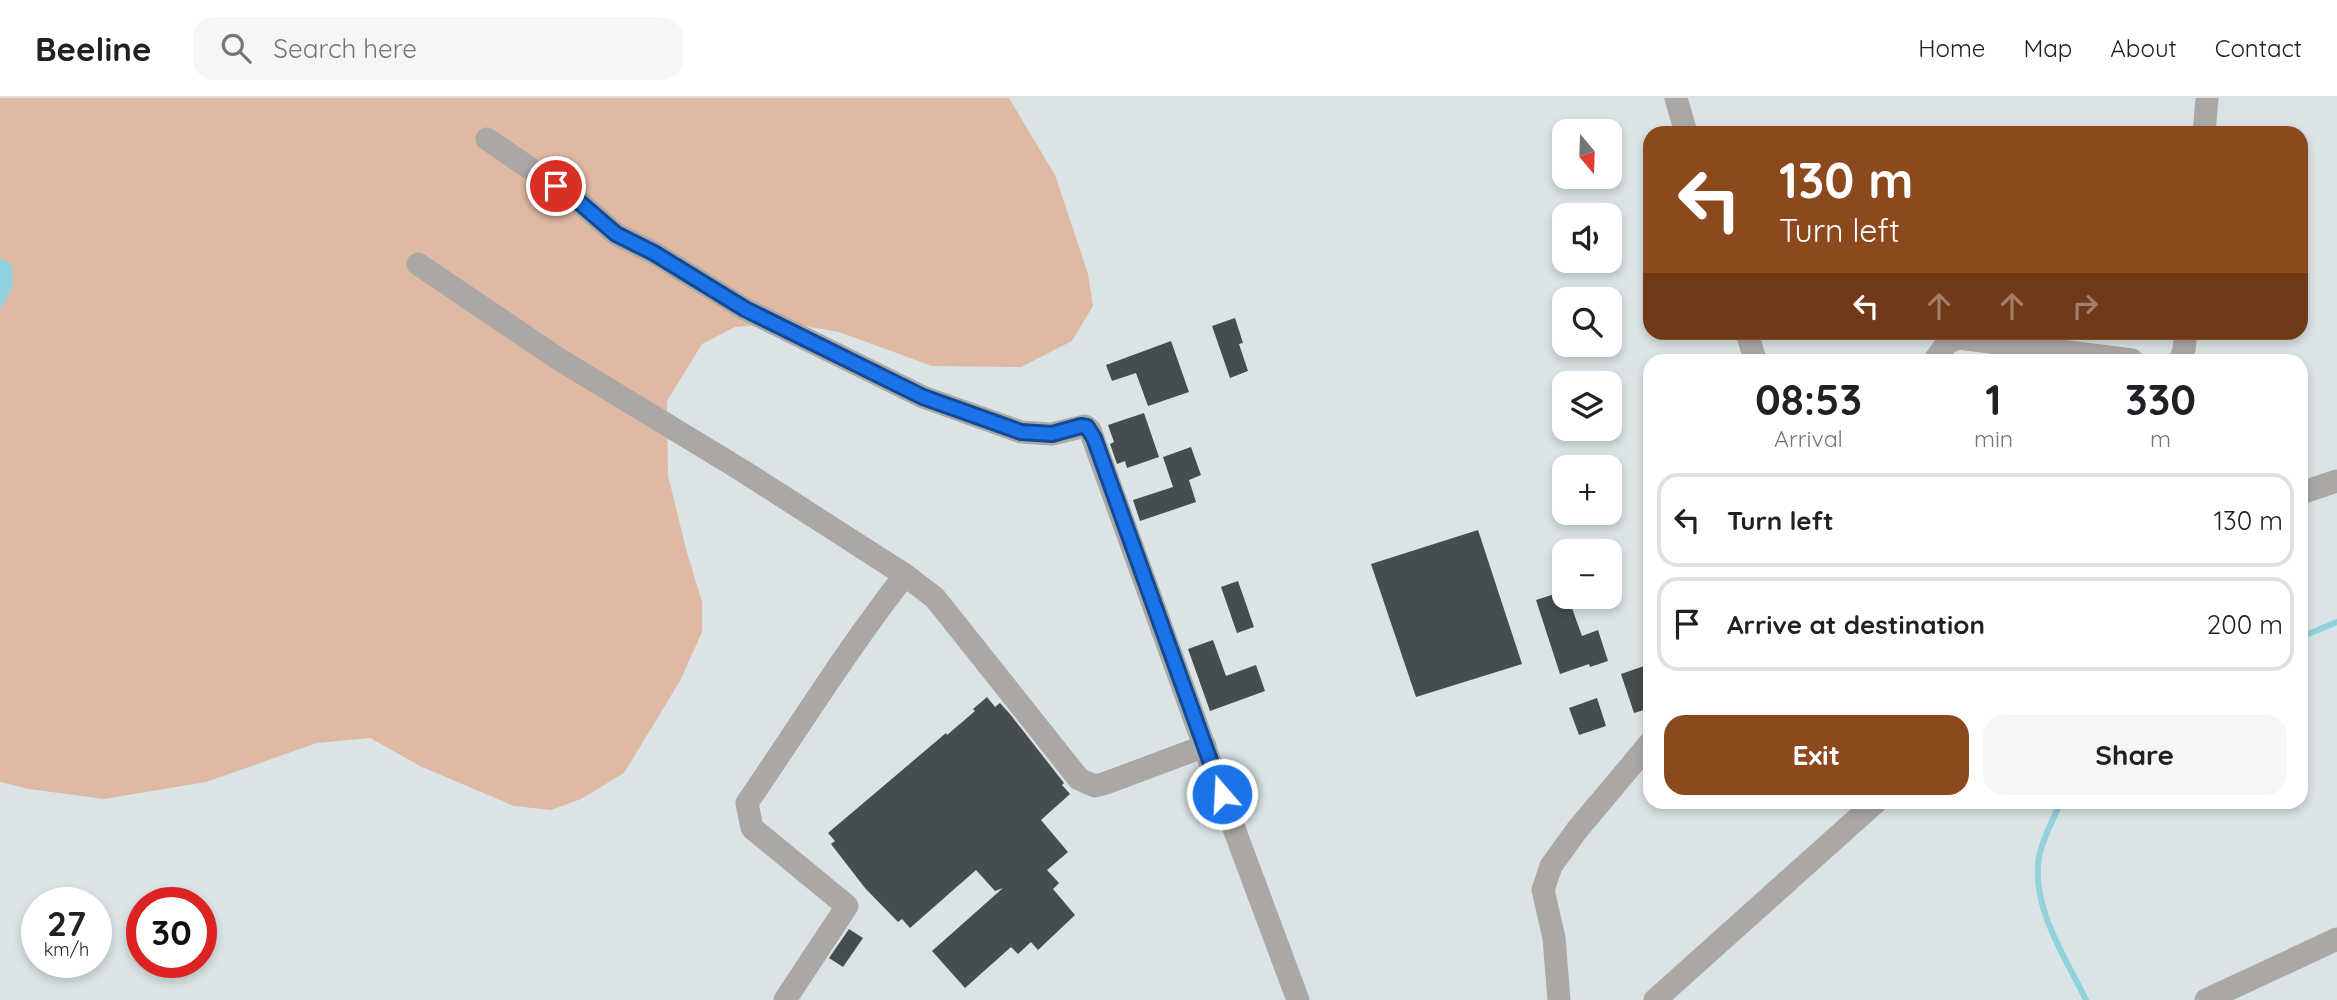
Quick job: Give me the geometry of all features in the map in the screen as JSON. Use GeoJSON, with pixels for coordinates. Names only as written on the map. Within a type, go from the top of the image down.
{"type":"FeatureCollection","features":[{"type":"Feature","properties":{"kind":"street"},"geometry":{"type":"LineString","coordinates":[[1676,98],[1684,126]]}},
{"type":"Feature","properties":{"kind":"street"},"geometry":{"type":"LineString","coordinates":[[2205,126],[2207,98]]}},
{"type":"Feature","properties":{"kind":"street"},"geometry":{"type":"LineString","coordinates":[[487,139],[579,202],[616,234],[654,253],[745,309],[923,397],[1021,432],[1052,434],[1081,426],[1087,427],[1094,438],[1298,1000]]}},
{"type":"Feature","properties":{"kind":"street"},"geometry":{"type":"LineString","coordinates":[[418,264],[556,358],[743,471],[905,575],[945,607],[1079,779],[1095,786],[1205,746]]}},
{"type":"Feature","properties":{"kind":"street"},"geometry":{"type":"LineString","coordinates":[[1939,354],[1947,343],[1954,340]]}},
{"type":"Feature","properties":{"kind":"street"},"geometry":{"type":"LineString","coordinates":[[1974,340],[2085,354]]}},
{"type":"Feature","properties":{"kind":"street"},"geometry":{"type":"LineString","coordinates":[[2308,491],[2337,481]]}},
{"type":"Feature","properties":{"kind":"street"},"geometry":{"type":"LineString","coordinates":[[785,1000],[847,906],[752,828],[747,803],[851,647],[905,575]]}},
{"type":"Feature","properties":{"kind":"street"},"geometry":{"type":"LineString","coordinates":[[1559,1000],[1554,939],[1543,890],[1551,866],[1577,830],[1643,751]]}},
{"type":"Feature","properties":{"kind":"street"},"geometry":{"type":"LineString","coordinates":[[1655,1000],[1868,809]]}},
{"type":"Feature","properties":{"kind":"street"},"geometry":{"type":"LineString","coordinates":[[2206,1000],[2337,939]]}},
{"type":"Feature","properties":{"kind":"shaded area"},"geometry":{"type":"Polygon","coordinates":[[[0,98],[1009,98],[1055,175],[1088,274],[1093,306],[1072,341],[1021,367],[932,366],[839,332],[786,323],[735,327],[702,344],[667,401],[668,475],[702,602],[702,632],[680,681],[624,773],[581,799],[551,810],[514,806],[422,767],[370,738],[317,743],[206,782],[104,799],[29,789],[0,782],[0,98]]]}},
{"type":"Feature","properties":{"kind":"water"},"geometry":{"type":"Polygon","coordinates":[[[0,258],[11,263],[13,281],[7,299],[0,309],[0,258]]]}},
{"type":"Feature","properties":{"kind":"building"},"geometry":{"type":"Polygon","coordinates":[[[1235,318],[1243,343],[1239,344],[1248,371],[1230,378],[1212,326],[1235,318]]]}},
{"type":"Feature","properties":{"kind":"building"},"geometry":{"type":"Polygon","coordinates":[[[1171,341],[1189,392],[1148,406],[1136,373],[1112,381],[1106,365],[1171,341]]]}},
{"type":"Feature","properties":{"kind":"building"},"geometry":{"type":"Polygon","coordinates":[[[1144,413],[1159,457],[1127,468],[1125,461],[1117,464],[1110,444],[1114,442],[1108,425],[1144,413]]]}},
{"type":"Feature","properties":{"kind":"building"},"geometry":{"type":"Polygon","coordinates":[[[1191,447],[1201,475],[1189,480],[1196,502],[1140,521],[1133,500],[1173,487],[1163,457],[1191,447]]]}},
{"type":"Feature","properties":{"kind":"building"},"geometry":{"type":"Polygon","coordinates":[[[1478,530],[1522,664],[1416,697],[1371,564],[1478,530]]]}},
{"type":"Feature","properties":{"kind":"building"},"geometry":{"type":"Polygon","coordinates":[[[1238,581],[1254,627],[1237,633],[1221,587],[1238,581]]]}},
{"type":"Feature","properties":{"kind":"building"},"geometry":{"type":"Polygon","coordinates":[[[1552,595],[1552,609],[1572,609],[1582,636],[1598,630],[1608,661],[1560,674],[1536,600],[1552,595]]]}},
{"type":"Feature","properties":{"kind":"building"},"geometry":{"type":"Polygon","coordinates":[[[1213,640],[1226,676],[1256,665],[1265,691],[1210,711],[1188,649],[1213,640]]]}},
{"type":"Feature","properties":{"kind":"building"},"geometry":{"type":"Polygon","coordinates":[[[1643,666],[1643,710],[1634,713],[1621,674],[1643,666]]]}},
{"type":"Feature","properties":{"kind":"building"},"geometry":{"type":"Polygon","coordinates":[[[987,697],[995,707],[1000,703],[1010,714],[1070,794],[1041,820],[1068,852],[1047,870],[1059,883],[1053,889],[1075,915],[1038,950],[1031,942],[1018,954],[1011,947],[965,988],[932,951],[1003,888],[995,891],[976,870],[910,928],[902,919],[898,922],[865,888],[831,844],[835,841],[828,833],[946,733],[947,735],[987,697]]]}},
{"type":"Feature","properties":{"kind":"building"},"geometry":{"type":"Polygon","coordinates":[[[1597,698],[1606,726],[1579,735],[1569,708],[1597,698]]]}},
{"type":"Feature","properties":{"kind":"building"},"geometry":{"type":"Polygon","coordinates":[[[849,929],[863,938],[843,967],[829,958],[849,929]]]}},
{"type":"Feature","properties":{"kind":"waterway"},"geometry":{"type":"LineString","coordinates":[[2308,634],[2337,622]]}},
{"type":"Feature","properties":{"kind":"waterway"},"geometry":{"type":"LineString","coordinates":[[2058,809],[2039,857],[2040,895],[2052,931],[2086,1000]]}},
{"type":"Feature","properties":{"kind":"route"},"geometry":{"type":"LineString","coordinates":[[556,186],[616,234],[654,253],[745,309],[923,397],[1021,432],[1052,434],[1081,426],[1087,427],[1094,438],[1222,794]]}}]}
